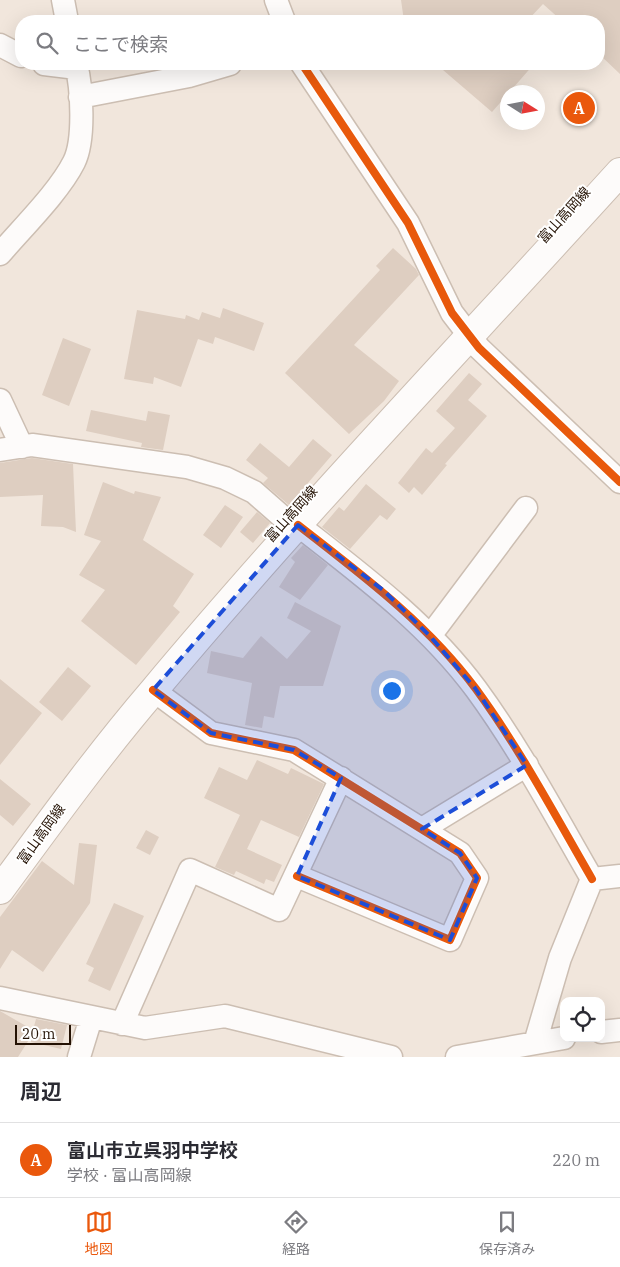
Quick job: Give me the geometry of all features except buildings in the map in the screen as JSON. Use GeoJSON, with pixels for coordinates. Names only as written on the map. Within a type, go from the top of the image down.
{"type":"FeatureCollection","features":[{"type":"Feature","properties":{"kind":"main road","name":"富山高岡線"},"geometry":{"type":"LineString","coordinates":[[0,890],[74,789],[153,690],[296,526],[620,172]]}},
{"type":"Feature","properties":{"kind":"street"},"geometry":{"type":"LineString","coordinates":[[63,0],[66,15]]}},
{"type":"Feature","properties":{"kind":"street"},"geometry":{"type":"LineString","coordinates":[[276,0],[282,15]]}},
{"type":"Feature","properties":{"kind":"street"},"geometry":{"type":"LineString","coordinates":[[0,45],[15,53]]}},
{"type":"Feature","properties":{"kind":"street"},"geometry":{"type":"LineString","coordinates":[[0,254],[46,201],[74,161],[82,117],[77,70]]}},
{"type":"Feature","properties":{"kind":"street"},"geometry":{"type":"LineString","coordinates":[[80,96],[188,76],[209,70]]}},
{"type":"Feature","properties":{"kind":"street"},"geometry":{"type":"LineString","coordinates":[[306,70],[408,223],[452,314],[479,348],[620,482]]}},
{"type":"Feature","properties":{"kind":"street"},"geometry":{"type":"LineString","coordinates":[[0,400],[22,447]]}},
{"type":"Feature","properties":{"kind":"street"},"geometry":{"type":"LineString","coordinates":[[0,450],[32,445],[188,466],[225,478],[254,492],[296,526],[383,590],[430,636],[475,688],[527,765],[592,879]]}},
{"type":"Feature","properties":{"kind":"street"},"geometry":{"type":"LineString","coordinates":[[430,636],[526,508]]}},
{"type":"Feature","properties":{"kind":"street"},"geometry":{"type":"LineString","coordinates":[[153,690],[211,734],[294,750],[460,853],[477,878],[450,940],[296,876]]}},
{"type":"Feature","properties":{"kind":"street"},"geometry":{"type":"LineString","coordinates":[[422,829],[527,765]]}},
{"type":"Feature","properties":{"kind":"street"},"geometry":{"type":"LineString","coordinates":[[122,1024],[190,870],[279,910],[341,778]]}},
{"type":"Feature","properties":{"kind":"street"},"geometry":{"type":"LineString","coordinates":[[592,879],[620,876]]}},
{"type":"Feature","properties":{"kind":"street"},"geometry":{"type":"LineString","coordinates":[[526,1049],[592,879]]}},
{"type":"Feature","properties":{"kind":"street"},"geometry":{"type":"LineString","coordinates":[[0,998],[145,1028],[165,1027],[225,1016],[391,1057]]}},
{"type":"Feature","properties":{"kind":"street"},"geometry":{"type":"LineString","coordinates":[[79,1057],[91,1018]]}},
{"type":"Feature","properties":{"kind":"street"},"geometry":{"type":"LineString","coordinates":[[605,1032],[620,1030]]}},
{"type":"Feature","properties":{"kind":"street"},"geometry":{"type":"LineString","coordinates":[[457,1057],[526,1049],[560,1039]]}},
{"type":"Feature","properties":{"kind":"highlighted area"},"geometry":{"type":"Polygon","coordinates":[[[298,525],[383,590],[430,636],[475,688],[527,765],[422,829],[460,853],[477,878],[450,940],[297,876],[341,778],[294,750],[211,733],[153,690],[298,525]]]}},
{"type":"Feature","properties":{"kind":"cycle path"},"geometry":{"type":"LineString","coordinates":[[306,70],[408,223],[452,313],[479,348],[620,482]]}},
{"type":"Feature","properties":{"kind":"cycle path"},"geometry":{"type":"LineString","coordinates":[[298,525],[393,601],[457,665],[492,712],[537,782],[592,879]]}},
{"type":"Feature","properties":{"kind":"cycle path"},"geometry":{"type":"LineString","coordinates":[[153,690],[211,733],[294,750],[460,853],[477,878],[450,940],[297,876]]}},
{"type":"Feature","properties":{"kind":"place","name":"富山市立呉羽中学校"},"geometry":{"type":"Point","coordinates":[579,108]}}]}
